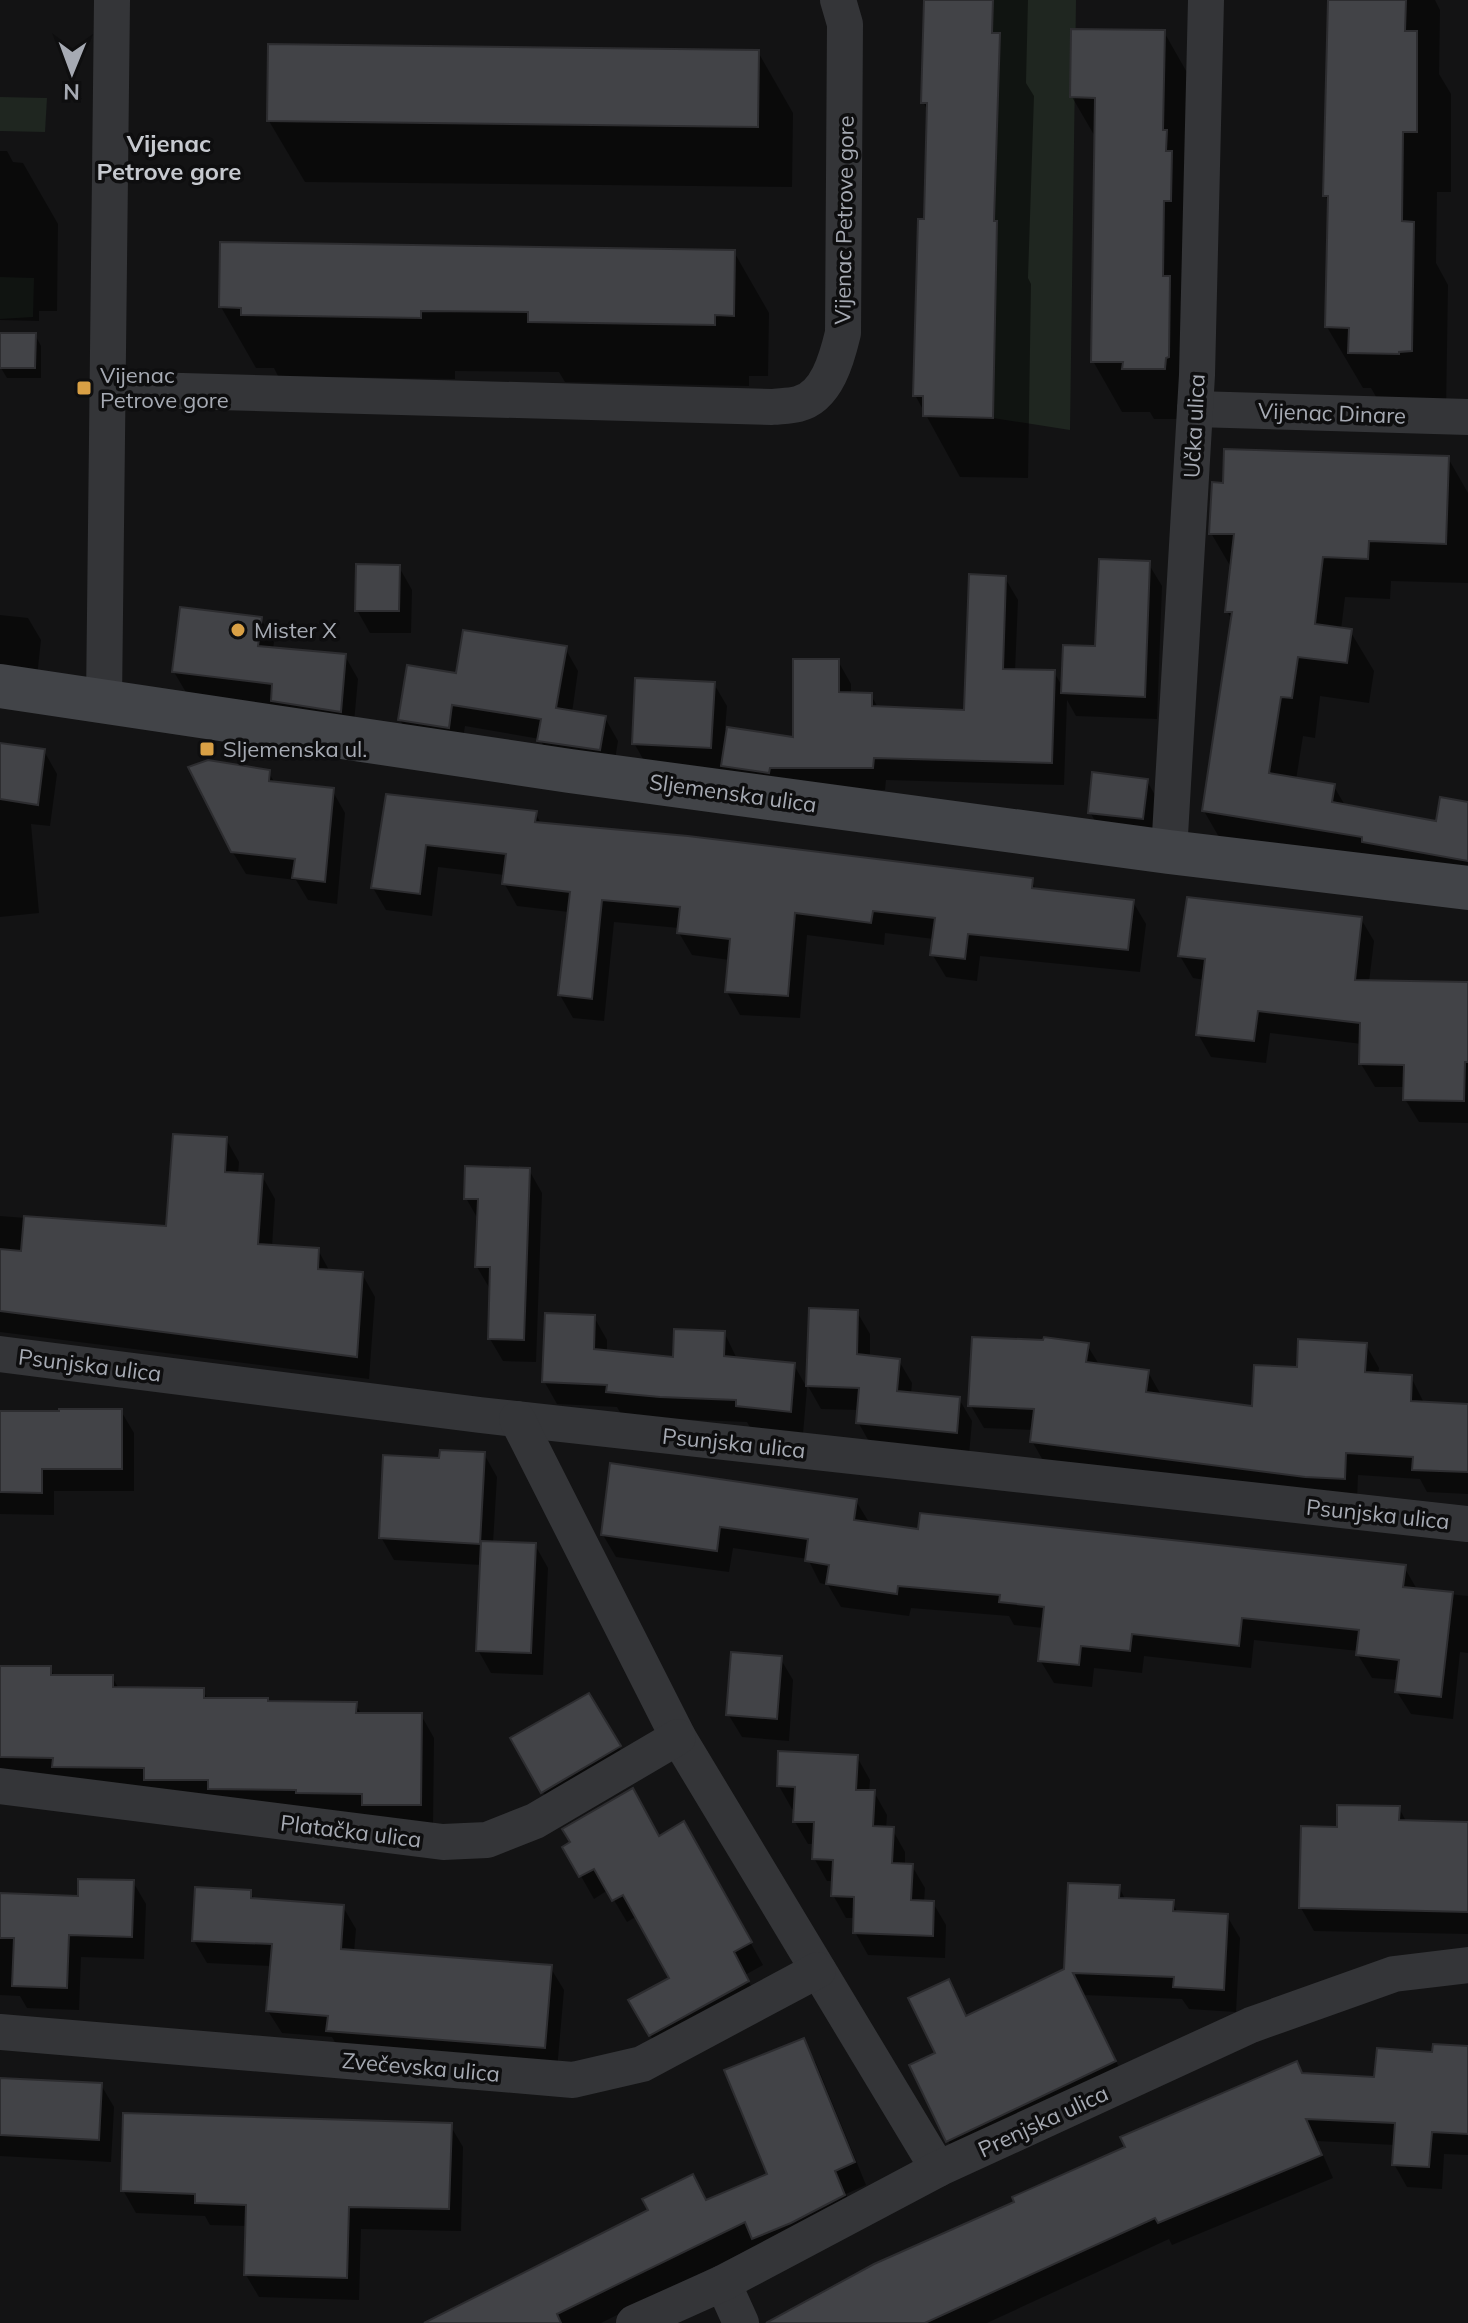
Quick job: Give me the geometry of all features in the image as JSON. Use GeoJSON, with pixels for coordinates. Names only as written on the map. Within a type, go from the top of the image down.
{"type":"FeatureCollection","features":[{"type":"Feature","properties":{"kind":"street"},"geometry":{"type":"LineString","coordinates":[[104,702],[112,0]]}},
{"type":"Feature","properties":{"kind":"street","name":"Vijenac Petrove gore"},"geometry":{"type":"LineString","coordinates":[[108,389],[772,407],[801,404],[820,389],[835,365],[843,333],[845,24],[838,0]]}},
{"type":"Feature","properties":{"kind":"street","name":"Učka ulica"},"geometry":{"type":"LineString","coordinates":[[1169,852],[1195,409],[1206,0]]}},
{"type":"Feature","properties":{"kind":"street","name":"Vijenac Dinare"},"geometry":{"type":"LineString","coordinates":[[1195,409],[1468,417]]}},
{"type":"Feature","properties":{"kind":"street","name":"Sljemenska ulica"},"geometry":{"type":"LineString","coordinates":[[0,686],[570,771],[1169,852],[1468,888]]}},
{"type":"Feature","properties":{"kind":"street","name":"Psunjska ulica"},"geometry":{"type":"LineString","coordinates":[[0,1354],[517,1419],[1468,1524]]}},
{"type":"Feature","properties":{"kind":"street"},"geometry":{"type":"LineString","coordinates":[[517,1419],[678,1737],[938,2169]]}},
{"type":"Feature","properties":{"kind":"street","name":"Platačka ulica"},"geometry":{"type":"LineString","coordinates":[[0,1786],[443,1842],[487,1840],[535,1821],[678,1737]]}},
{"type":"Feature","properties":{"kind":"street","name":"Prenjska ulica"},"geometry":{"type":"LineString","coordinates":[[634,2323],[723,2283],[938,2169],[1251,2025],[1394,1974],[1468,1965]]}},
{"type":"Feature","properties":{"kind":"street","name":"Zvečevska ulica"},"geometry":{"type":"LineString","coordinates":[[0,2032],[573,2080],[642,2064],[818,1970]]}},
{"type":"Feature","properties":{"kind":"street"},"geometry":{"type":"LineString","coordinates":[[723,2283],[741,2323]]}},
{"type":"Feature","properties":{"kind":"shaded area"},"geometry":{"type":"Polygon","coordinates":[[[993,0],[1076,0],[1070,430],[993,418],[997,221],[994,221],[1000,33],[992,33],[993,0]]]}},
{"type":"Feature","properties":{"kind":"shaded area"},"geometry":{"type":"Polygon","coordinates":[[[0,97],[47,98],[45,132],[0,131],[0,97]]]}},
{"type":"Feature","properties":{"kind":"shaded area"},"geometry":{"type":"Polygon","coordinates":[[[0,277],[34,278],[33,317],[0,319],[0,277]]]}},
{"type":"Feature","properties":{"kind":"building"},"geometry":{"type":"Polygon","coordinates":[[[924,0],[993,0],[992,33],[1000,33],[994,221],[997,221],[993,418],[923,416],[923,396],[913,396],[918,219],[924,219],[927,103],[921,103],[924,0]]]}},
{"type":"Feature","properties":{"kind":"building"},"geometry":{"type":"Polygon","coordinates":[[[1328,0],[1406,0],[1405,31],[1417,31],[1417,132],[1403,132],[1402,221],[1414,222],[1412,351],[1399,354],[1348,353],[1349,328],[1325,327],[1328,196],[1323,196],[1328,0]]]}},
{"type":"Feature","properties":{"kind":"building"},"geometry":{"type":"Polygon","coordinates":[[[1071,29],[1165,30],[1163,130],[1167,130],[1166,151],[1172,151],[1171,201],[1164,201],[1163,276],[1170,276],[1169,357],[1166,358],[1165,369],[1122,369],[1123,362],[1091,362],[1095,98],[1070,97],[1071,29]]]}},
{"type":"Feature","properties":{"kind":"building"},"geometry":{"type":"Polygon","coordinates":[[[268,44],[759,50],[758,127],[267,121],[268,44]]]}},
{"type":"Feature","properties":{"kind":"building"},"geometry":{"type":"Polygon","coordinates":[[[220,242],[735,250],[734,316],[715,315],[715,325],[528,322],[528,312],[421,311],[421,318],[241,315],[241,308],[219,307],[220,242]]]}},
{"type":"Feature","properties":{"kind":"building"},"geometry":{"type":"Polygon","coordinates":[[[0,333],[36,333],[35,368],[0,368],[0,333]]]}},
{"type":"Feature","properties":{"kind":"building"},"geometry":{"type":"Polygon","coordinates":[[[1224,449],[1449,456],[1446,544],[1369,541],[1368,559],[1323,557],[1315,624],[1352,629],[1347,663],[1298,657],[1292,698],[1281,697],[1269,773],[1335,784],[1332,802],[1436,821],[1440,797],[1468,802],[1468,861],[1362,842],[1362,837],[1202,811],[1232,612],[1225,612],[1234,534],[1209,534],[1212,482],[1223,483],[1224,449]]]}},
{"type":"Feature","properties":{"kind":"building"},"geometry":{"type":"Polygon","coordinates":[[[1099,559],[1150,561],[1145,697],[1061,693],[1063,645],[1095,646],[1099,559]]]}},
{"type":"Feature","properties":{"kind":"building"},"geometry":{"type":"Polygon","coordinates":[[[356,564],[400,565],[399,611],[355,611],[356,564]]]}},
{"type":"Feature","properties":{"kind":"building"},"geometry":{"type":"Polygon","coordinates":[[[969,574],[1006,576],[1003,669],[1055,670],[1052,763],[874,758],[873,768],[770,768],[769,773],[721,766],[727,727],[793,737],[793,659],[839,659],[839,692],[872,693],[872,706],[964,710],[969,574]]]}},
{"type":"Feature","properties":{"kind":"building"},"geometry":{"type":"Polygon","coordinates":[[[180,607],[262,617],[258,646],[346,654],[341,712],[271,701],[272,684],[172,672],[180,607]]]}},
{"type":"Feature","properties":{"kind":"building"},"geometry":{"type":"Polygon","coordinates":[[[463,630],[567,646],[556,708],[606,716],[600,750],[537,741],[541,719],[452,705],[449,728],[398,720],[407,665],[456,673],[463,630]]]}},
{"type":"Feature","properties":{"kind":"building"},"geometry":{"type":"Polygon","coordinates":[[[635,678],[715,682],[711,748],[632,744],[635,678]]]}},
{"type":"Feature","properties":{"kind":"building"},"geometry":{"type":"Polygon","coordinates":[[[0,743],[45,749],[38,805],[0,799],[0,743]]]}},
{"type":"Feature","properties":{"kind":"building"},"geometry":{"type":"Polygon","coordinates":[[[208,760],[270,770],[269,781],[334,788],[325,882],[292,878],[295,859],[231,852],[188,767],[208,760]]]}},
{"type":"Feature","properties":{"kind":"building"},"geometry":{"type":"Polygon","coordinates":[[[1092,772],[1148,779],[1143,819],[1088,813],[1092,772]]]}},
{"type":"Feature","properties":{"kind":"building"},"geometry":{"type":"Polygon","coordinates":[[[386,794],[537,811],[535,822],[688,836],[1033,878],[1032,888],[1134,900],[1128,950],[968,934],[965,959],[930,955],[935,918],[873,911],[871,923],[795,913],[788,996],[725,992],[730,939],[677,933],[680,907],[602,900],[592,999],[558,995],[570,892],[502,884],[506,854],[426,845],[420,894],[371,888],[386,794]]]}},
{"type":"Feature","properties":{"kind":"building"},"geometry":{"type":"Polygon","coordinates":[[[1187,897],[1362,917],[1355,980],[1468,982],[1468,1062],[1465,1062],[1464,1101],[1403,1100],[1404,1065],[1359,1064],[1360,1023],[1258,1011],[1254,1041],[1196,1035],[1205,959],[1178,956],[1187,897]]]}},
{"type":"Feature","properties":{"kind":"building"},"geometry":{"type":"Polygon","coordinates":[[[173,1134],[227,1137],[225,1172],[263,1174],[258,1244],[319,1248],[318,1269],[363,1272],[357,1357],[0,1311],[0,1249],[21,1251],[24,1216],[166,1226],[173,1134]]]}},
{"type":"Feature","properties":{"kind":"building"},"geometry":{"type":"Polygon","coordinates":[[[465,1166],[530,1168],[524,1340],[488,1339],[490,1267],[475,1267],[478,1199],[464,1199],[465,1166]]]}},
{"type":"Feature","properties":{"kind":"building"},"geometry":{"type":"Polygon","coordinates":[[[809,1308],[858,1310],[857,1354],[900,1359],[897,1391],[960,1397],[957,1433],[856,1423],[859,1388],[806,1386],[809,1308]]]}},
{"type":"Feature","properties":{"kind":"building"},"geometry":{"type":"Polygon","coordinates":[[[545,1313],[595,1315],[594,1349],[673,1357],[674,1329],[725,1331],[724,1356],[795,1363],[791,1412],[736,1406],[736,1400],[606,1392],[607,1385],[542,1382],[545,1313]]]}},
{"type":"Feature","properties":{"kind":"building"},"geometry":{"type":"Polygon","coordinates":[[[972,1337],[1043,1340],[1044,1337],[1089,1343],[1086,1362],[1149,1370],[1146,1392],[1252,1406],[1254,1365],[1297,1367],[1298,1339],[1367,1343],[1365,1372],[1412,1375],[1411,1401],[1468,1404],[1468,1472],[1412,1470],[1413,1457],[1346,1453],[1345,1479],[1305,1477],[1030,1442],[1034,1409],[968,1406],[972,1337]]]}},
{"type":"Feature","properties":{"kind":"building"},"geometry":{"type":"Polygon","coordinates":[[[122,1409],[122,1469],[42,1469],[42,1493],[0,1492],[0,1411],[122,1409]]]}},
{"type":"Feature","properties":{"kind":"building"},"geometry":{"type":"Polygon","coordinates":[[[440,1450],[485,1452],[480,1544],[379,1538],[383,1455],[439,1458],[440,1450]]]}},
{"type":"Feature","properties":{"kind":"building"},"geometry":{"type":"Polygon","coordinates":[[[610,1463],[857,1499],[854,1520],[918,1529],[920,1513],[1406,1565],[1403,1587],[1453,1592],[1441,1697],[1395,1692],[1399,1660],[1356,1655],[1359,1630],[1242,1618],[1239,1646],[1132,1634],[1130,1651],[1081,1646],[1079,1665],[1038,1661],[1044,1607],[999,1602],[1000,1595],[898,1586],[897,1594],[826,1584],[829,1565],[805,1561],[808,1539],[720,1527],[717,1551],[601,1535],[610,1463]]]}},
{"type":"Feature","properties":{"kind":"building"},"geometry":{"type":"Polygon","coordinates":[[[481,1541],[536,1543],[531,1653],[476,1651],[481,1541]]]}},
{"type":"Feature","properties":{"kind":"building"},"geometry":{"type":"Polygon","coordinates":[[[731,1652],[782,1656],[777,1719],[726,1715],[731,1652]]]}},
{"type":"Feature","properties":{"kind":"building"},"geometry":{"type":"Polygon","coordinates":[[[0,1666],[51,1666],[51,1675],[113,1675],[113,1687],[204,1688],[204,1698],[357,1702],[356,1713],[422,1713],[421,1805],[362,1805],[362,1794],[208,1789],[208,1780],[144,1780],[144,1768],[52,1767],[53,1758],[0,1757],[0,1666]]]}},
{"type":"Feature","properties":{"kind":"building"},"geometry":{"type":"Polygon","coordinates":[[[589,1693],[621,1746],[541,1793],[510,1738],[589,1693]]]}},
{"type":"Feature","properties":{"kind":"building"},"geometry":{"type":"Polygon","coordinates":[[[778,1751],[858,1755],[856,1790],[875,1790],[873,1826],[894,1827],[892,1863],[913,1864],[911,1900],[934,1901],[933,1936],[853,1933],[854,1897],[831,1896],[833,1860],[812,1859],[814,1822],[793,1822],[795,1787],[777,1786],[778,1751]]]}},
{"type":"Feature","properties":{"kind":"building"},"geometry":{"type":"Polygon","coordinates":[[[633,1788],[659,1836],[684,1821],[752,1942],[734,1952],[749,1981],[649,2036],[628,2000],[669,1978],[623,1895],[612,1901],[594,1869],[579,1877],[562,1847],[570,1842],[562,1829],[633,1788]]]}},
{"type":"Feature","properties":{"kind":"building"},"geometry":{"type":"Polygon","coordinates":[[[1337,1805],[1400,1806],[1399,1820],[1468,1822],[1468,1912],[1299,1908],[1301,1826],[1337,1827],[1337,1805]]]}},
{"type":"Feature","properties":{"kind":"building"},"geometry":{"type":"Polygon","coordinates":[[[78,1879],[134,1880],[132,1937],[69,1935],[67,1988],[12,1986],[14,1938],[0,1938],[0,1893],[78,1896],[78,1879]]]}},
{"type":"Feature","properties":{"kind":"building"},"geometry":{"type":"Polygon","coordinates":[[[1068,1883],[1120,1885],[1119,1898],[1174,1900],[1173,1911],[1228,1914],[1224,1990],[1173,1987],[1174,1977],[1073,1973],[1116,2061],[946,2142],[909,2065],[935,2053],[908,1998],[949,1979],[966,2016],[1064,1969],[1068,1883]]]}},
{"type":"Feature","properties":{"kind":"building"},"geometry":{"type":"Polygon","coordinates":[[[195,1887],[251,1890],[251,1898],[344,1905],[341,1949],[552,1965],[545,2048],[326,2031],[328,2016],[266,2011],[272,1944],[192,1941],[195,1887]]]}},
{"type":"Feature","properties":{"kind":"building"},"geometry":{"type":"Polygon","coordinates":[[[804,2038],[855,2162],[835,2171],[845,2195],[752,2239],[745,2222],[557,2314],[561,2323],[424,2323],[648,2210],[642,2199],[693,2174],[706,2200],[767,2174],[724,2070],[804,2038]]]}},
{"type":"Feature","properties":{"kind":"building"},"geometry":{"type":"Polygon","coordinates":[[[1433,2044],[1468,2046],[1468,2134],[1432,2132],[1429,2167],[1392,2165],[1395,2123],[1306,2119],[1322,2155],[1158,2223],[1155,2218],[925,2323],[766,2323],[874,2264],[1014,2202],[1012,2197],[1125,2147],[1120,2137],[1297,2061],[1302,2073],[1374,2077],[1377,2048],[1432,2052],[1433,2044]]]}},
{"type":"Feature","properties":{"kind":"building"},"geometry":{"type":"Polygon","coordinates":[[[0,2078],[102,2083],[99,2140],[0,2135],[0,2078]]]}},
{"type":"Feature","properties":{"kind":"building"},"geometry":{"type":"Polygon","coordinates":[[[123,2113],[452,2123],[449,2209],[349,2207],[347,2278],[244,2275],[246,2205],[195,2203],[195,2194],[121,2191],[123,2113]]]}},
{"type":"Feature","properties":{"kind":"place","name":"Vijenac Petrove gore"},"geometry":{"type":"Point","coordinates":[84,388]}},
{"type":"Feature","properties":{"kind":"place","name":"Mister X"},"geometry":{"type":"Point","coordinates":[238,630]}},
{"type":"Feature","properties":{"kind":"place","name":"Sljemenska ul."},"geometry":{"type":"Point","coordinates":[207,749]}},
{"type":"Feature","properties":{"kind":"district","name":"Vijenac Petrove gore"},"geometry":{"type":"Point","coordinates":[169,157]}}]}
